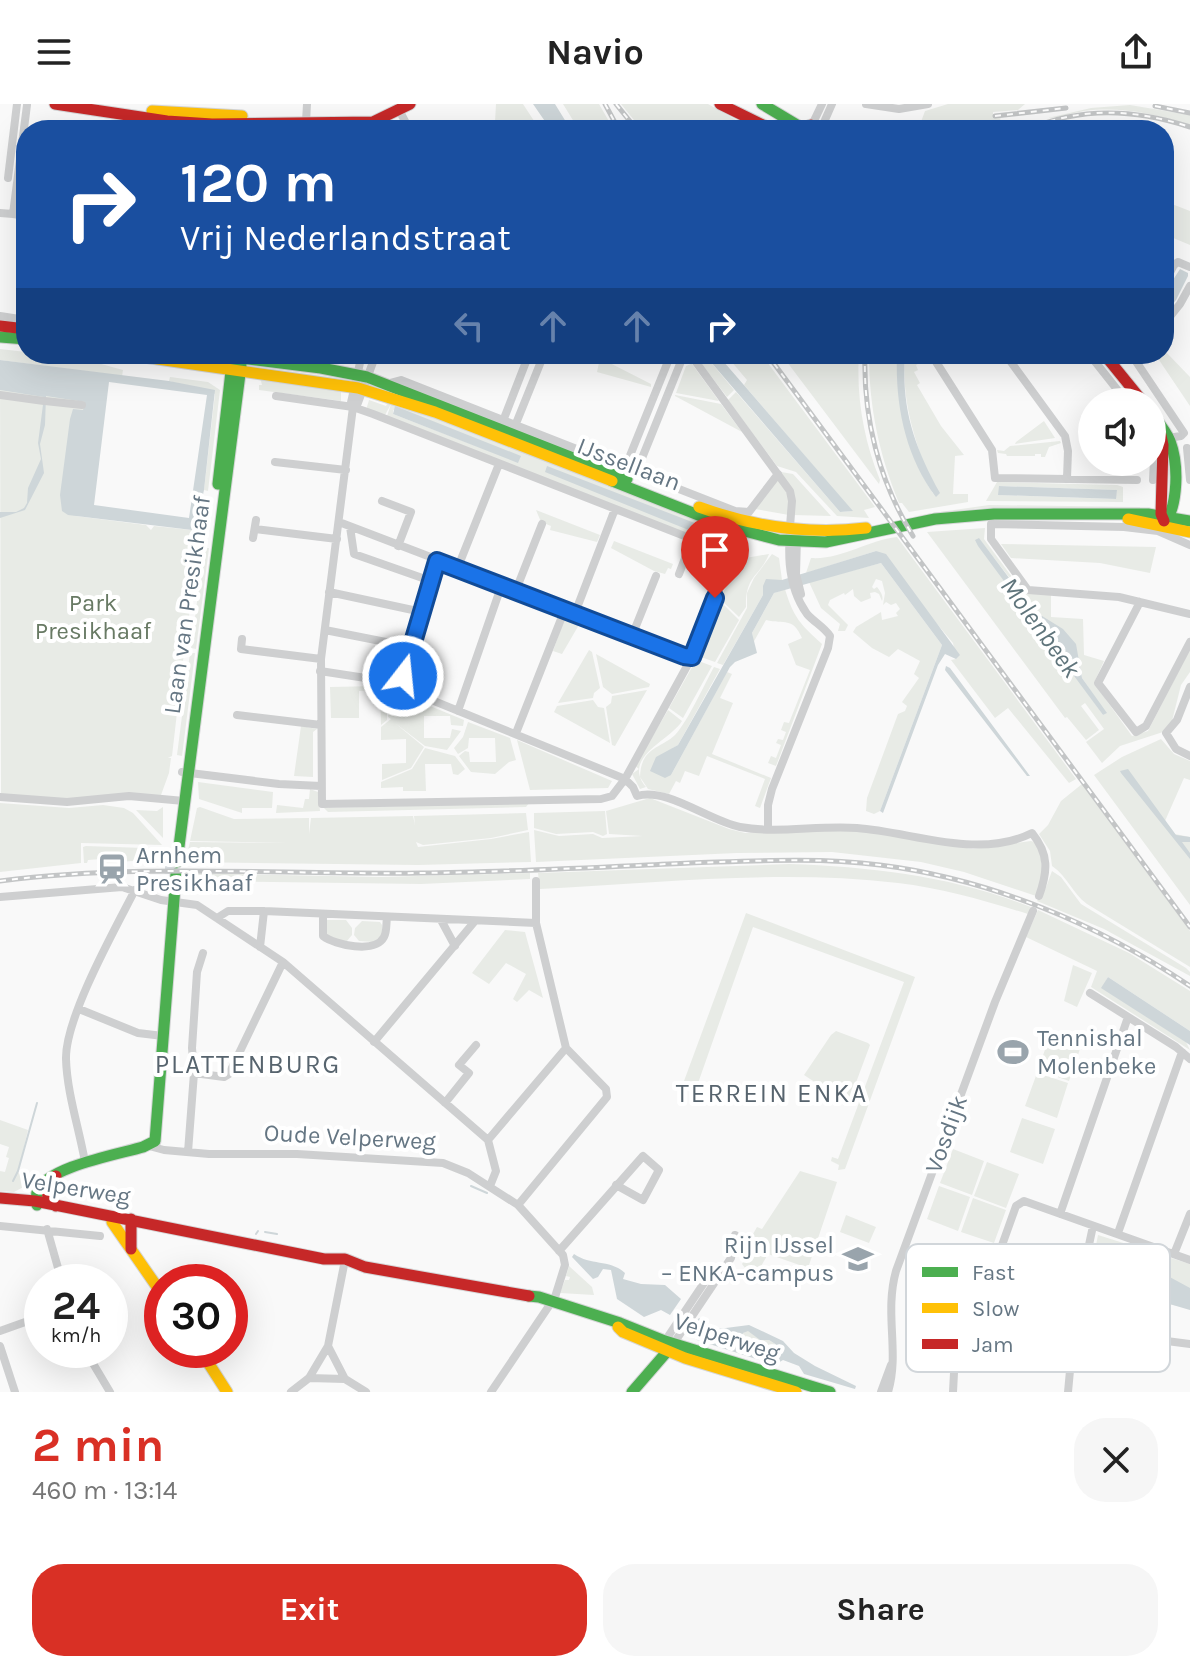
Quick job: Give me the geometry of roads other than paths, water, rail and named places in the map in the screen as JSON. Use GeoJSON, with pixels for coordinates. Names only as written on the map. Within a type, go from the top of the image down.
{"type":"FeatureCollection","features":[{"type":"Feature","properties":{"kind":"main road"},"geometry":{"type":"LineString","coordinates":[[55,104],[260,120]]}},
{"type":"Feature","properties":{"kind":"main road"},"geometry":{"type":"LineString","coordinates":[[720,104],[753,120]]}},
{"type":"Feature","properties":{"kind":"main road"},"geometry":{"type":"LineString","coordinates":[[762,104],[795,120]]}},
{"type":"Feature","properties":{"kind":"main road"},"geometry":{"type":"LineString","coordinates":[[379,120],[405,107]]}},
{"type":"Feature","properties":{"kind":"main road","name":"Laan van Presikhaaf"},"geometry":{"type":"LineString","coordinates":[[149,1146],[157,1136],[160,1036],[173,868],[237,364]]}},
{"type":"Feature","properties":{"kind":"main road","name":"IJssellaan"},"geometry":{"type":"LineString","coordinates":[[260,364],[361,377],[385,384],[706,510],[793,535]]}},
{"type":"Feature","properties":{"kind":"main road"},"geometry":{"type":"LineString","coordinates":[[1116,364],[1133,388]]}},
{"type":"Feature","properties":{"kind":"main road","name":"IJssellaan"},"geometry":{"type":"LineString","coordinates":[[361,377],[435,412],[750,534],[793,535],[886,528],[935,519],[994,514],[1168,515]]}},
{"type":"Feature","properties":{"kind":"main road"},"geometry":{"type":"LineString","coordinates":[[1166,445],[1173,458],[1166,468]]}},
{"type":"Feature","properties":{"kind":"main road"},"geometry":{"type":"LineString","coordinates":[[1161,476],[1159,479],[1168,515],[1190,532]]}},
{"type":"Feature","properties":{"kind":"main road"},"geometry":{"type":"LineString","coordinates":[[1168,515],[1190,514]]}},
{"type":"Feature","properties":{"kind":"main road"},"geometry":{"type":"LineString","coordinates":[[1168,515],[1190,521]]}},
{"type":"Feature","properties":{"kind":"main road","name":"Oude Velperweg"},"geometry":{"type":"LineString","coordinates":[[44,1203],[47,1189],[57,1175],[85,1162],[149,1146]]}},
{"type":"Feature","properties":{"kind":"main road","name":"Velperweg"},"geometry":{"type":"LineString","coordinates":[[0,1198],[44,1203],[365,1267],[539,1297],[611,1321],[623,1332],[830,1392]]}},
{"type":"Feature","properties":{"kind":"main road","name":"Velperweg"},"geometry":{"type":"LineString","coordinates":[[0,1205],[44,1203],[112,1222],[136,1222]]}},
{"type":"Feature","properties":{"kind":"main road"},"geometry":{"type":"LineString","coordinates":[[112,1222],[144,1268]]}},
{"type":"Feature","properties":{"kind":"main road"},"geometry":{"type":"LineString","coordinates":[[131,1249],[136,1222]]}},
{"type":"Feature","properties":{"kind":"main road"},"geometry":{"type":"LineString","coordinates":[[631,1392],[667,1346]]}},
{"type":"Feature","properties":{"kind":"main road","name":"Velperweg"},"geometry":{"type":"LineString","coordinates":[[667,1346],[796,1392]]}},
{"type":"Feature","properties":{"kind":"main road"},"geometry":{"type":"LineString","coordinates":[[212,1368],[227,1392]]}},
{"type":"Feature","properties":{"kind":"street"},"geometry":{"type":"LineString","coordinates":[[4,177],[17,104]]}},
{"type":"Feature","properties":{"kind":"street"},"geometry":{"type":"LineString","coordinates":[[819,120],[832,104]]}},
{"type":"Feature","properties":{"kind":"street"},"geometry":{"type":"LineString","coordinates":[[866,104],[899,109],[928,104]]}},
{"type":"Feature","properties":{"kind":"street"},"geometry":{"type":"LineString","coordinates":[[13,214],[16,193]]}},
{"type":"Feature","properties":{"kind":"street"},"geometry":{"type":"LineString","coordinates":[[0,213],[16,214]]}},
{"type":"Feature","properties":{"kind":"street"},"geometry":{"type":"LineString","coordinates":[[1174,312],[1190,286]]}},
{"type":"Feature","properties":{"kind":"street"},"geometry":{"type":"LineString","coordinates":[[339,522],[692,657],[625,779],[612,796],[601,799],[322,804],[321,659],[353,407],[362,364]]}},
{"type":"Feature","properties":{"kind":"street"},"geometry":{"type":"LineString","coordinates":[[361,377],[369,364]]}},
{"type":"Feature","properties":{"kind":"street"},"geometry":{"type":"LineString","coordinates":[[503,421],[525,364]]}},
{"type":"Feature","properties":{"kind":"street"},"geometry":{"type":"LineString","coordinates":[[515,426],[540,364]]}},
{"type":"Feature","properties":{"kind":"street"},"geometry":{"type":"LineString","coordinates":[[625,468],[667,364]]}},
{"type":"Feature","properties":{"kind":"street"},"geometry":{"type":"LineString","coordinates":[[636,473],[683,364]]}},
{"type":"Feature","properties":{"kind":"street"},"geometry":{"type":"LineString","coordinates":[[695,364],[778,473],[792,497],[793,575],[796,587],[805,611],[829,633],[831,639],[772,789],[768,828]]}},
{"type":"Feature","properties":{"kind":"street"},"geometry":{"type":"LineString","coordinates":[[937,364],[992,450],[995,478],[1137,480]]}},
{"type":"Feature","properties":{"kind":"street"},"geometry":{"type":"LineString","coordinates":[[1013,364],[1065,436],[1067,478]]}},
{"type":"Feature","properties":{"kind":"street"},"geometry":{"type":"LineString","coordinates":[[1097,364],[1116,388]]}},
{"type":"Feature","properties":{"kind":"street"},"geometry":{"type":"LineString","coordinates":[[1138,364],[1154,388]]}},
{"type":"Feature","properties":{"kind":"street","name":"IJssellaan"},"geometry":{"type":"LineString","coordinates":[[385,384],[401,380],[735,511],[749,512],[778,473]]}},
{"type":"Feature","properties":{"kind":"street"},"geometry":{"type":"LineString","coordinates":[[0,395],[82,405]]}},
{"type":"Feature","properties":{"kind":"street","name":"IJssellaan"},"geometry":{"type":"LineString","coordinates":[[276,396],[353,407],[733,555],[692,657]]}},
{"type":"Feature","properties":{"kind":"street"},"geometry":{"type":"LineString","coordinates":[[1166,406],[1184,433],[1166,432]]}},
{"type":"Feature","properties":{"kind":"street"},"geometry":{"type":"LineString","coordinates":[[1187,448],[1190,480]]}},
{"type":"Feature","properties":{"kind":"street"},"geometry":{"type":"LineString","coordinates":[[275,462],[346,470]]}},
{"type":"Feature","properties":{"kind":"street"},"geometry":{"type":"LineString","coordinates":[[458,567],[499,464]]}},
{"type":"Feature","properties":{"kind":"street"},"geometry":{"type":"LineString","coordinates":[[382,501],[411,512],[398,546]]}},
{"type":"Feature","properties":{"kind":"street"},"geometry":{"type":"LineString","coordinates":[[575,613],[615,509]]}},
{"type":"Feature","properties":{"kind":"street"},"geometry":{"type":"LineString","coordinates":[[516,590],[542,524]]}},
{"type":"Feature","properties":{"kind":"street"},"geometry":{"type":"LineString","coordinates":[[1190,545],[1161,531],[1146,529],[991,524],[991,539],[1028,590],[1090,593],[1190,614]]}},
{"type":"Feature","properties":{"kind":"street"},"geometry":{"type":"LineString","coordinates":[[350,527],[354,554],[431,581]]}},
{"type":"Feature","properties":{"kind":"street"},"geometry":{"type":"LineString","coordinates":[[255,529],[337,539]]}},
{"type":"Feature","properties":{"kind":"street"},"geometry":{"type":"LineString","coordinates":[[679,574],[692,540]]}},
{"type":"Feature","properties":{"kind":"street"},"geometry":{"type":"LineString","coordinates":[[398,687],[437,561]]}},
{"type":"Feature","properties":{"kind":"street"},"geometry":{"type":"LineString","coordinates":[[632,636],[656,576]]}},
{"type":"Feature","properties":{"kind":"street"},"geometry":{"type":"LineString","coordinates":[[458,711],[502,584]]}},
{"type":"Feature","properties":{"kind":"street"},"geometry":{"type":"LineString","coordinates":[[329,592],[422,612]]}},
{"type":"Feature","properties":{"kind":"street"},"geometry":{"type":"LineString","coordinates":[[1140,602],[1098,683],[1136,732],[1146,726],[1190,642]]}},
{"type":"Feature","properties":{"kind":"street"},"geometry":{"type":"LineString","coordinates":[[516,733],[565,609]]}},
{"type":"Feature","properties":{"kind":"street"},"geometry":{"type":"LineString","coordinates":[[325,630],[411,647]]}},
{"type":"Feature","properties":{"kind":"street"},"geometry":{"type":"LineString","coordinates":[[242,639],[241,649],[321,659]]}},
{"type":"Feature","properties":{"kind":"street"},"geometry":{"type":"LineString","coordinates":[[320,671],[378,679],[625,779],[637,796],[655,794],[745,828],[856,828],[966,845],[1014,839],[1032,833],[1042,846],[1047,868],[1039,896]]}},
{"type":"Feature","properties":{"kind":"street"},"geometry":{"type":"LineString","coordinates":[[1190,687],[1177,720],[1166,733],[1176,749],[1190,756]]}},
{"type":"Feature","properties":{"kind":"street"},"geometry":{"type":"LineString","coordinates":[[237,715],[321,725]]}},
{"type":"Feature","properties":{"kind":"street"},"geometry":{"type":"LineString","coordinates":[[184,772],[321,786]]}},
{"type":"Feature","properties":{"kind":"street"},"geometry":{"type":"LineString","coordinates":[[0,797],[67,802],[129,796],[181,800]]}},
{"type":"Feature","properties":{"kind":"street"},"geometry":{"type":"LineString","coordinates":[[518,1205],[607,1097],[606,1089],[566,1048],[536,923],[536,881]]}},
{"type":"Feature","properties":{"kind":"street"},"geometry":{"type":"LineString","coordinates":[[0,897],[109,886],[194,904],[283,962],[488,1140],[496,1171],[490,1186]]}},
{"type":"Feature","properties":{"kind":"street"},"geometry":{"type":"LineString","coordinates":[[85,1162],[66,1057],[69,1033],[135,890]]}},
{"type":"Feature","properties":{"kind":"street"},"geometry":{"type":"LineString","coordinates":[[217,918],[228,911],[264,911],[536,923]]}},
{"type":"Feature","properties":{"kind":"street"},"geometry":{"type":"LineString","coordinates":[[260,947],[264,911]]}},
{"type":"Feature","properties":{"kind":"street","name":"Vosdijk"},"geometry":{"type":"LineString","coordinates":[[888,1392],[892,1365],[889,1309],[896,1271],[995,1002],[1033,911]]}},
{"type":"Feature","properties":{"kind":"street"},"geometry":{"type":"LineString","coordinates":[[323,914],[323,936],[332,943],[373,946],[385,935],[387,917]]}},
{"type":"Feature","properties":{"kind":"street"},"geometry":{"type":"LineString","coordinates":[[441,920],[455,946]]}},
{"type":"Feature","properties":{"kind":"street"},"geometry":{"type":"LineString","coordinates":[[374,1042],[475,921]]}},
{"type":"Feature","properties":{"kind":"street"},"geometry":{"type":"LineString","coordinates":[[188,1152],[197,972],[203,953]]}},
{"type":"Feature","properties":{"kind":"street"},"geometry":{"type":"LineString","coordinates":[[194,1073],[224,1077],[229,1074],[283,962]]}},
{"type":"Feature","properties":{"kind":"street"},"geometry":{"type":"LineString","coordinates":[[1090,993],[1186,1056],[1118,1233]]}},
{"type":"Feature","properties":{"kind":"street"},"geometry":{"type":"LineString","coordinates":[[79,1009],[138,1033],[160,1036]]}},
{"type":"Feature","properties":{"kind":"street"},"geometry":{"type":"LineString","coordinates":[[1060,1214],[1128,1017]]}},
{"type":"Feature","properties":{"kind":"street"},"geometry":{"type":"LineString","coordinates":[[445,1103],[469,1073],[459,1065],[476,1045]]}},
{"type":"Feature","properties":{"kind":"street"},"geometry":{"type":"LineString","coordinates":[[488,1140],[566,1048]]}},
{"type":"Feature","properties":{"kind":"street","name":"Oude Velperweg"},"geometry":{"type":"LineString","coordinates":[[149,1146],[188,1152],[297,1154],[430,1162],[456,1167],[518,1205],[559,1251]]}},
{"type":"Feature","properties":{"kind":"street"},"geometry":{"type":"LineString","coordinates":[[491,1392],[548,1302],[565,1265],[559,1251],[616,1185],[643,1156],[659,1170],[643,1200],[616,1185]]}},
{"type":"Feature","properties":{"kind":"street"},"geometry":{"type":"LineString","coordinates":[[1003,1244],[1020,1201],[1147,1244]]}},
{"type":"Feature","properties":{"kind":"street"},"geometry":{"type":"LineString","coordinates":[[1174,1254],[1190,1214]]}},
{"type":"Feature","properties":{"kind":"street","name":"Velperweg"},"geometry":{"type":"LineString","coordinates":[[0,1226],[100,1236]]}},
{"type":"Feature","properties":{"kind":"street"},"geometry":{"type":"LineString","coordinates":[[1089,1244],[1093,1226]]}},
{"type":"Feature","properties":{"kind":"street"},"geometry":{"type":"LineString","coordinates":[[47,1229],[57,1264]]}},
{"type":"Feature","properties":{"kind":"street"},"geometry":{"type":"LineString","coordinates":[[667,1346],[731,1258],[735,1235]]}},
{"type":"Feature","properties":{"kind":"street"},"geometry":{"type":"LineString","coordinates":[[1170,1252],[1190,1260]]}},
{"type":"Feature","properties":{"kind":"street"},"geometry":{"type":"LineString","coordinates":[[291,1392],[309,1378],[328,1346],[344,1263]]}},
{"type":"Feature","properties":{"kind":"street"},"geometry":{"type":"LineString","coordinates":[[667,1346],[704,1283]]}},
{"type":"Feature","properties":{"kind":"street"},"geometry":{"type":"LineString","coordinates":[[0,1331],[24,1322]]}},
{"type":"Feature","properties":{"kind":"street"},"geometry":{"type":"LineString","coordinates":[[1170,1341],[1190,1344]]}},
{"type":"Feature","properties":{"kind":"street"},"geometry":{"type":"LineString","coordinates":[[0,1346],[15,1392]]}},
{"type":"Feature","properties":{"kind":"street"},"geometry":{"type":"LineString","coordinates":[[328,1346],[345,1379]]}},
{"type":"Feature","properties":{"kind":"street","name":"Vosdijk"},"geometry":{"type":"LineString","coordinates":[[881,1392],[892,1365]]}},
{"type":"Feature","properties":{"kind":"street"},"geometry":{"type":"LineString","coordinates":[[96,1368],[110,1392]]}},
{"type":"Feature","properties":{"kind":"street"},"geometry":{"type":"LineString","coordinates":[[953,1392],[954,1372]]}},
{"type":"Feature","properties":{"kind":"street"},"geometry":{"type":"LineString","coordinates":[[1068,1392],[1070,1372]]}},
{"type":"Feature","properties":{"kind":"street"},"geometry":{"type":"LineString","coordinates":[[309,1378],[345,1379],[366,1392]]}},
{"type":"Feature","properties":{"kind":"water"},"geometry":{"type":"Polygon","coordinates":[[[533,104],[555,104],[565,120],[544,120],[533,104]]]}},
{"type":"Feature","properties":{"kind":"water"},"geometry":{"type":"Polygon","coordinates":[[[1180,269],[1188,273],[1174,302],[1174,278],[1180,269]]]}},
{"type":"Feature","properties":{"kind":"water"},"geometry":{"type":"Polygon","coordinates":[[[0,360],[169,381],[215,390],[204,490],[196,527],[192,530],[68,515],[62,511],[60,495],[70,419],[73,409],[83,410],[85,402],[46,396],[45,425],[40,444],[44,473],[25,510],[0,518],[0,512],[16,512],[27,503],[28,488],[41,459],[38,443],[44,397],[0,390],[0,360]],[[109,382],[94,505],[189,518],[207,395],[109,382]]]}},
{"type":"Feature","properties":{"kind":"water"},"geometry":{"type":"Polygon","coordinates":[[[713,364],[726,364],[853,511],[840,512],[713,364]]]}},
{"type":"Feature","properties":{"kind":"water"},"geometry":{"type":"Polygon","coordinates":[[[897,364],[904,364],[905,392],[911,426],[940,493],[936,497],[917,464],[904,429],[897,364]]]}},
{"type":"Feature","properties":{"kind":"water"},"geometry":{"type":"Polygon","coordinates":[[[395,406],[521,456],[518,463],[393,414],[395,406]]]}},
{"type":"Feature","properties":{"kind":"water"},"geometry":{"type":"Polygon","coordinates":[[[547,466],[705,527],[701,535],[545,472],[547,466]]]}},
{"type":"Feature","properties":{"kind":"water"},"geometry":{"type":"Polygon","coordinates":[[[999,486],[1117,490],[1116,499],[998,495],[999,486]]]}},
{"type":"Feature","properties":{"kind":"water"},"geometry":{"type":"Polygon","coordinates":[[[979,538],[1034,611],[1063,629],[1076,644],[1082,678],[1107,713],[1103,715],[978,546],[975,540],[979,538]]]}},
{"type":"Feature","properties":{"kind":"water"},"geometry":{"type":"Polygon","coordinates":[[[876,551],[886,554],[960,655],[956,659],[945,654],[938,665],[883,813],[880,811],[942,645],[881,563],[774,593],[752,633],[757,653],[730,667],[671,775],[665,778],[650,771],[656,757],[678,745],[763,595],[766,579],[782,580],[876,551]]]}},
{"type":"Feature","properties":{"kind":"water"},"geometry":{"type":"Polygon","coordinates":[[[946,666],[950,668],[1030,776],[945,670],[946,666]]]}},
{"type":"Feature","properties":{"kind":"water"},"geometry":{"type":"Polygon","coordinates":[[[1128,769],[1176,835],[1190,837],[1190,842],[1182,842],[1190,853],[1190,859],[1120,771],[1128,769]]]}},
{"type":"Feature","properties":{"kind":"water"},"geometry":{"type":"Polygon","coordinates":[[[1108,977],[1190,1031],[1190,1045],[1101,988],[1108,977]]]}},
{"type":"Feature","properties":{"kind":"water"},"geometry":{"type":"Polygon","coordinates":[[[574,1254],[619,1269],[625,1273],[623,1279],[641,1284],[665,1285],[681,1299],[670,1315],[661,1310],[644,1317],[617,1299],[611,1270],[603,1269],[593,1279],[572,1257],[574,1254]]]}},
{"type":"Feature","properties":{"kind":"water"},"geometry":{"type":"Polygon","coordinates":[[[1170,1277],[1190,1288],[1190,1310],[1170,1304],[1170,1277]]]}},
{"type":"Feature","properties":{"kind":"water"},"geometry":{"type":"Polygon","coordinates":[[[699,1318],[718,1329],[749,1325],[783,1341],[794,1353],[856,1386],[855,1389],[804,1374],[799,1366],[783,1360],[775,1365],[697,1340],[690,1330],[699,1318]],[[748,1331],[743,1333],[740,1342],[743,1347],[758,1345],[765,1350],[767,1357],[778,1356],[780,1347],[769,1340],[760,1340],[748,1331]]]}},
{"type":"Feature","properties":{"kind":"waterway"},"geometry":{"type":"LineString","coordinates":[[13,1181],[37,1103]]}},
{"type":"Feature","properties":{"kind":"waterway","name":"Molenbeek"},"geometry":{"type":"LineString","coordinates":[[471,1186],[487,1193]]}},
{"type":"Feature","properties":{"kind":"waterway","name":"Molenbeek"},"geometry":{"type":"LineString","coordinates":[[265,1232],[277,1234]]}},
{"type":"Feature","properties":{"kind":"tunnel"},"geometry":{"type":"LineString","coordinates":[[170,874],[171,862]]}},
{"type":"Feature","properties":{"kind":"railway"},"geometry":{"type":"LineString","coordinates":[[605,104],[614,120]]}},
{"type":"Feature","properties":{"kind":"railway"},"geometry":{"type":"LineString","coordinates":[[616,104],[629,120]]}},
{"type":"Feature","properties":{"kind":"railway"},"geometry":{"type":"LineString","coordinates":[[1155,106],[1190,113]]}},
{"type":"Feature","properties":{"kind":"railway"},"geometry":{"type":"LineString","coordinates":[[995,116],[1066,108]]}},
{"type":"Feature","properties":{"kind":"railway"},"geometry":{"type":"LineString","coordinates":[[1055,120],[1108,113],[1165,120]]}},
{"type":"Feature","properties":{"kind":"railway"},"geometry":{"type":"LineString","coordinates":[[1174,122],[1190,127]]}},
{"type":"Feature","properties":{"kind":"railway"},"geometry":{"type":"LineString","coordinates":[[774,364],[1190,927]]}},
{"type":"Feature","properties":{"kind":"railway"},"geometry":{"type":"LineString","coordinates":[[865,364],[870,425],[882,471],[913,536]]}},
{"type":"Feature","properties":{"kind":"railway"},"geometry":{"type":"LineString","coordinates":[[0,881],[158,871],[421,873],[809,860],[880,865],[962,881],[1042,908],[1118,943],[1190,986]]}},
{"type":"Feature","properties":{"kind":"place","name":"Arnhem Presikhaaf"},"geometry":{"type":"Point","coordinates":[112,869]}},
{"type":"Feature","properties":{"kind":"place","name":"Tennishal Molenbeke"},"geometry":{"type":"Point","coordinates":[1013,1052]}},
{"type":"Feature","properties":{"kind":"place","name":"Rijn IJssel – ENKA-campus"},"geometry":{"type":"Point","coordinates":[858,1259]}},
{"type":"Feature","properties":{"kind":"district","name":"PLATTENBURG"},"geometry":{"type":"Point","coordinates":[248,1064]}},
{"type":"Feature","properties":{"kind":"district","name":"TERREIN ENKA"},"geometry":{"type":"Point","coordinates":[772,1093]}},
{"type":"Feature","properties":{"kind":"park label","name":"Park Presikhaaf"},"geometry":{"type":"Point","coordinates":[93,617]}}]}
